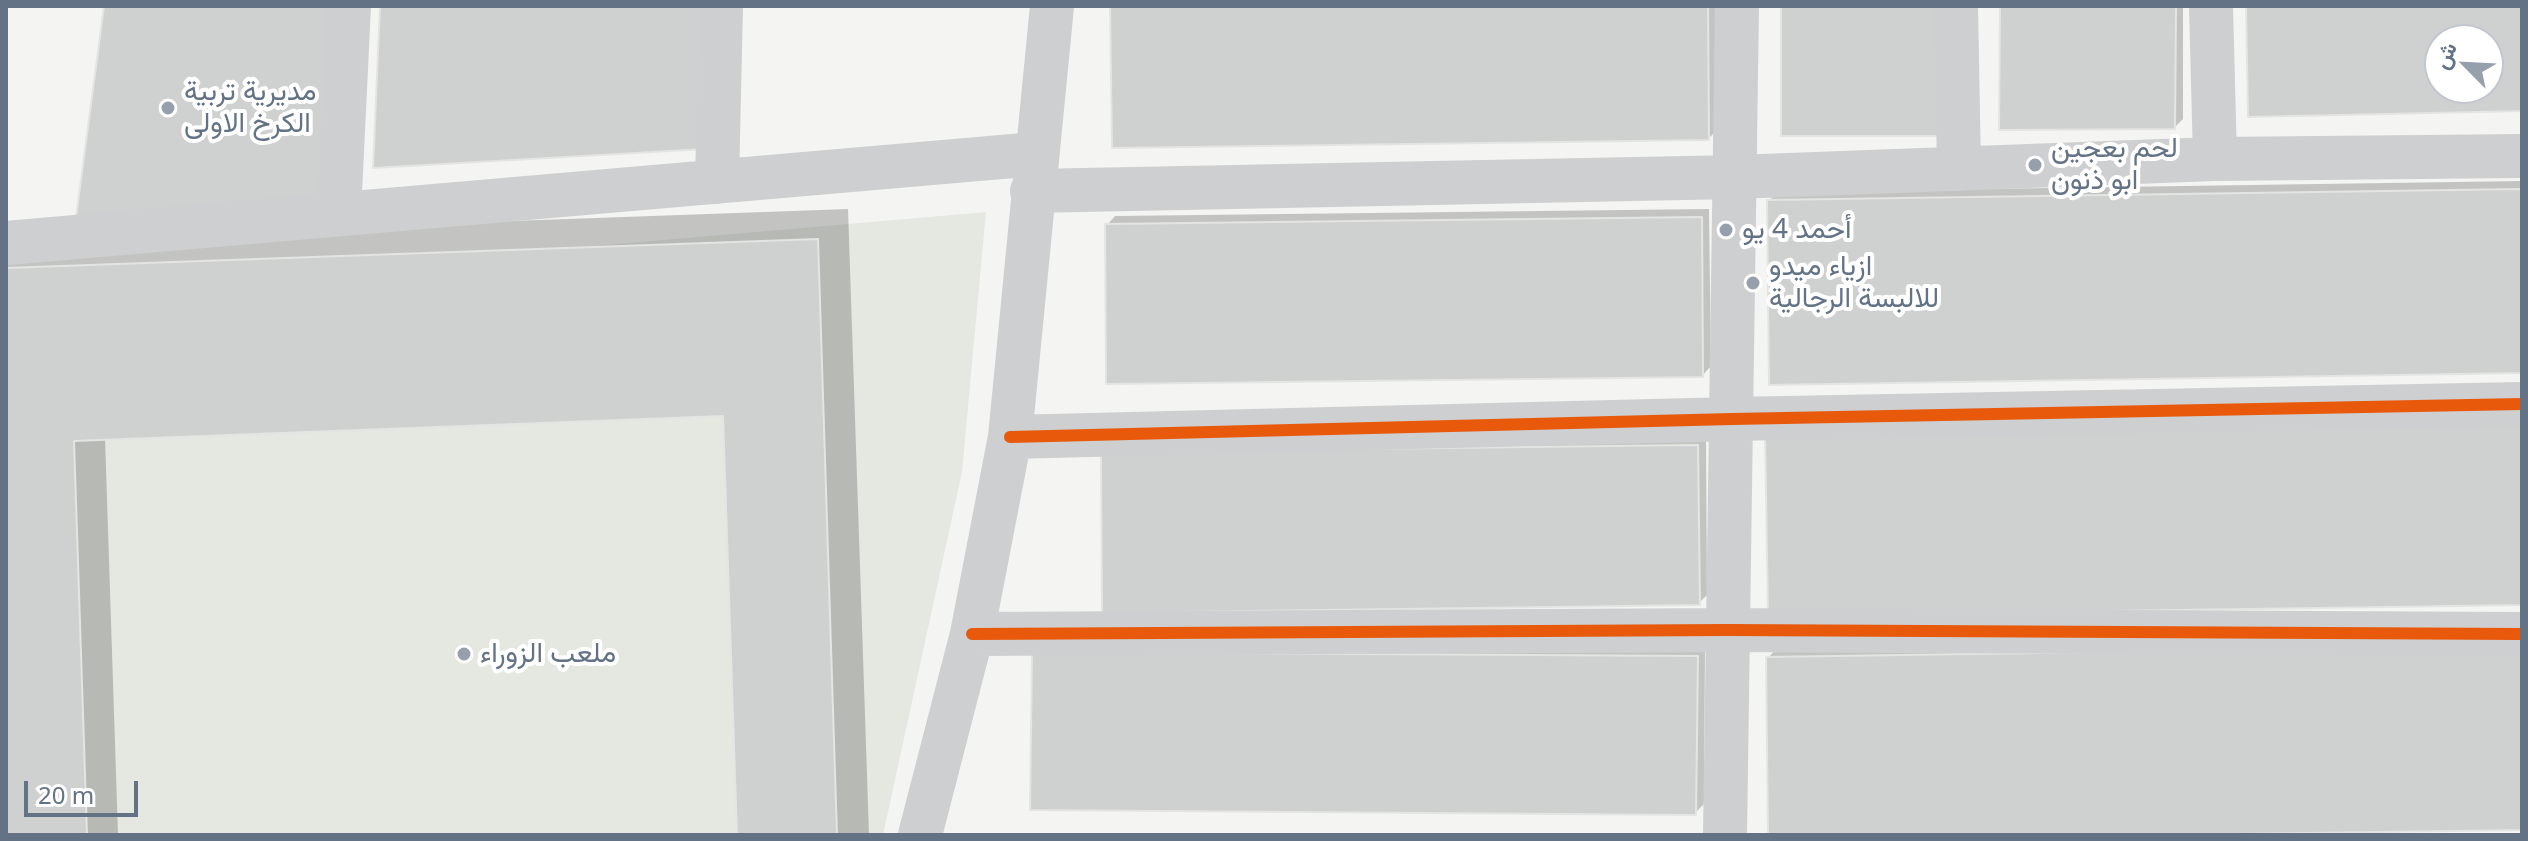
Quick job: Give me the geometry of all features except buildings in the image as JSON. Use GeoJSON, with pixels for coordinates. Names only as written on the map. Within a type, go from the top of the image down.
{"type":"FeatureCollection","features":[{"type":"Feature","properties":{"kind":"street"},"geometry":{"type":"LineString","coordinates":[[339,214],[349,6]]}},
{"type":"Feature","properties":{"kind":"street"},"geometry":{"type":"LineString","coordinates":[[717,182],[721,6]]}},
{"type":"Feature","properties":{"kind":"street"},"geometry":{"type":"LineString","coordinates":[[920,835],[972,634],[1010,437],[1052,6]]}},
{"type":"Feature","properties":{"kind":"street"},"geometry":{"type":"LineString","coordinates":[[1725,835],[1737,6]]}},
{"type":"Feature","properties":{"kind":"street"},"geometry":{"type":"LineString","coordinates":[[1956,6],[1959,169]]}},
{"type":"Feature","properties":{"kind":"street"},"geometry":{"type":"LineString","coordinates":[[2211,6],[2215,159]]}},
{"type":"Feature","properties":{"kind":"street"},"geometry":{"type":"LineString","coordinates":[[6,243],[717,182],[1034,172],[1735,177],[2215,159],[2522,156]]}},
{"type":"Feature","properties":{"kind":"street"},"geometry":{"type":"LineString","coordinates":[[1010,437],[2522,404]]}},
{"type":"Feature","properties":{"kind":"street"},"geometry":{"type":"LineString","coordinates":[[972,634],[1728,630],[2522,634]]}},
{"type":"Feature","properties":{"kind":"shaded area","name":"ملعب الزوراء"},"geometry":{"type":"Polygon","coordinates":[[[986,212],[962,472],[883,835],[6,835],[6,297],[986,212]]]}},
{"type":"Feature","properties":{"kind":"cycle path"},"geometry":{"type":"LineString","coordinates":[[1010,437],[2522,404]]}},
{"type":"Feature","properties":{"kind":"cycle path"},"geometry":{"type":"LineString","coordinates":[[972,634],[1728,630],[2522,634]]}},
{"type":"Feature","properties":{"kind":"place","name":"مديرية تربية الكرخ الاولى"},"geometry":{"type":"Point","coordinates":[168,108]}},
{"type":"Feature","properties":{"kind":"place","name":"لحم بعجين ابو ذنون"},"geometry":{"type":"Point","coordinates":[2035,165]}},
{"type":"Feature","properties":{"kind":"place","name":"أحمد 4 يو"},"geometry":{"type":"Point","coordinates":[1726,230]}},
{"type":"Feature","properties":{"kind":"place","name":"ازياء ميدو للالبسة الرجالية"},"geometry":{"type":"Point","coordinates":[1753,283]}},
{"type":"Feature","properties":{"kind":"place","name":"ملعب الزوراء"},"geometry":{"type":"Point","coordinates":[464,654]}}]}
